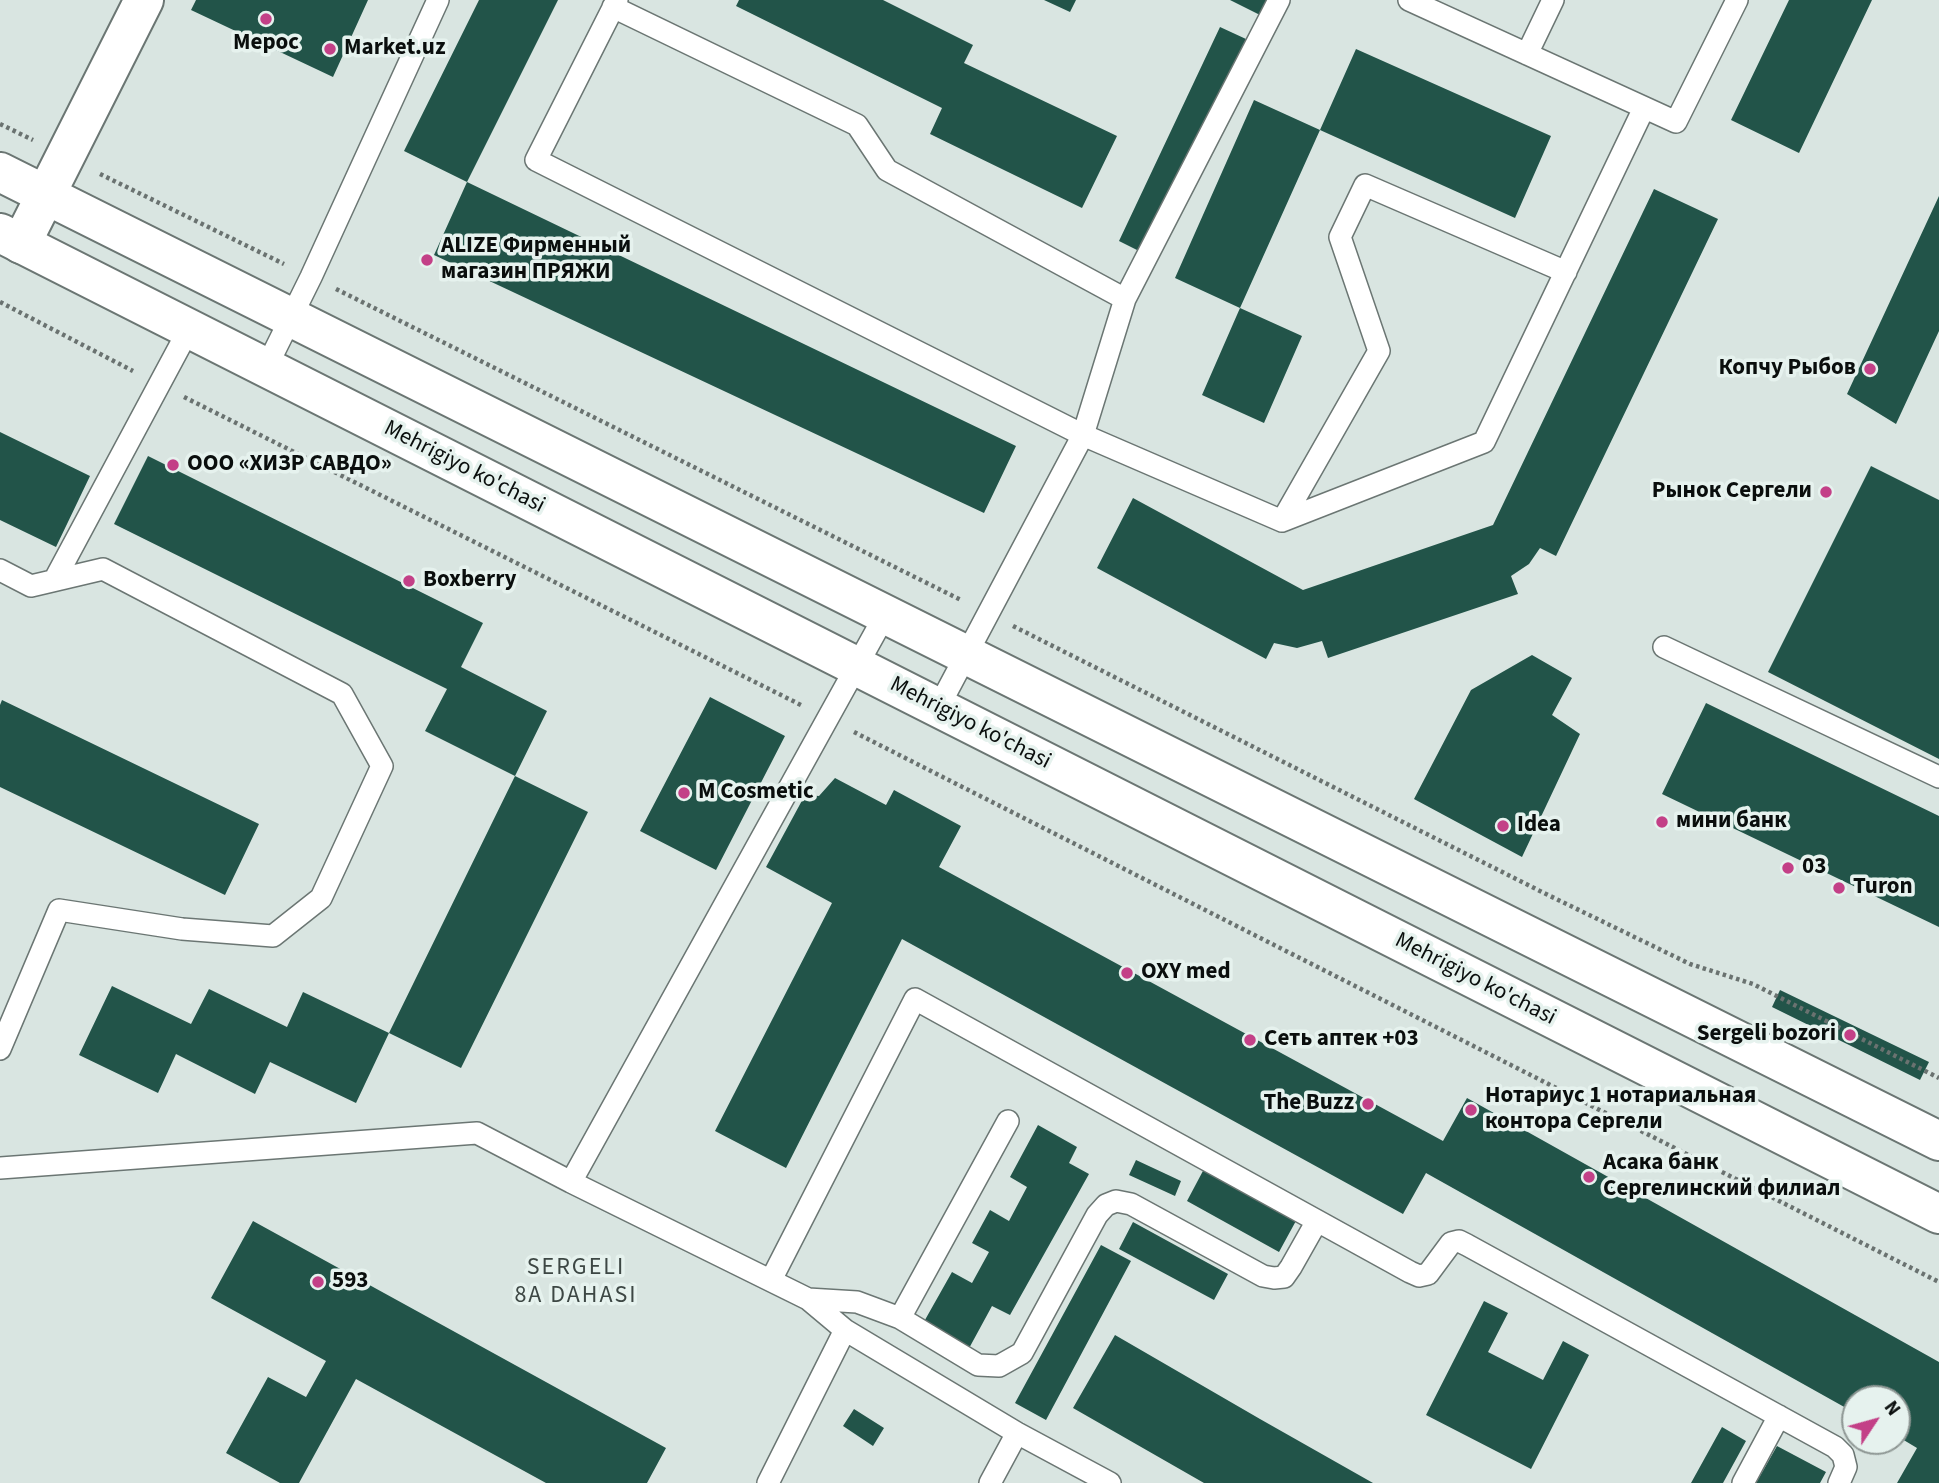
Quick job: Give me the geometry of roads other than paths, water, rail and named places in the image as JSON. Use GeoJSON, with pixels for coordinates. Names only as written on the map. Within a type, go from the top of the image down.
{"type":"FeatureCollection","features":[{"type":"Feature","properties":{"kind":"main road"},"geometry":{"type":"LineString","coordinates":[[10,238],[46,195],[144,0]]}},
{"type":"Feature","properties":{"kind":"main road"},"geometry":{"type":"LineString","coordinates":[[0,172],[1939,1141]]}},
{"type":"Feature","properties":{"kind":"main road","name":"Mehrigiyo ko'chasi"},"geometry":{"type":"LineString","coordinates":[[10,238],[1939,1214]]}},
{"type":"Feature","properties":{"kind":"lane"},"geometry":{"type":"LineString","coordinates":[[266,368],[438,0]]}},
{"type":"Feature","properties":{"kind":"lane"},"geometry":{"type":"LineString","coordinates":[[938,708],[1083,435],[1125,299],[1279,0]]}},
{"type":"Feature","properties":{"kind":"lane"},"geometry":{"type":"LineString","coordinates":[[1409,0],[1676,122],[1737,0]]}},
{"type":"Feature","properties":{"kind":"lane"},"geometry":{"type":"LineString","coordinates":[[1527,54],[1553,0]]}},
{"type":"Feature","properties":{"kind":"lane"},"geometry":{"type":"LineString","coordinates":[[1125,299],[887,170],[857,125],[615,4],[536,160],[1083,435],[1282,522],[1484,442],[1644,108]]}},
{"type":"Feature","properties":{"kind":"lane"},"geometry":{"type":"LineString","coordinates":[[1282,522],[1379,351],[1340,237],[1365,185],[1566,272]]}},
{"type":"Feature","properties":{"kind":"lane"},"geometry":{"type":"LineString","coordinates":[[55,579],[189,329]]}},
{"type":"Feature","properties":{"kind":"lane"},"geometry":{"type":"LineString","coordinates":[[0,570],[31,586],[103,569],[342,694],[382,766],[321,898],[273,936],[182,929],[59,910],[0,1049]]}},
{"type":"Feature","properties":{"kind":"lane"},"geometry":{"type":"LineString","coordinates":[[571,1181],[885,615]]}},
{"type":"Feature","properties":{"kind":"lane"},"geometry":{"type":"LineString","coordinates":[[1664,647],[1939,777]]}},
{"type":"Feature","properties":{"kind":"lane"},"geometry":{"type":"LineString","coordinates":[[771,1280],[915,999],[1419,1276],[1428,1274],[1451,1243],[1459,1241],[1467,1245],[1835,1447],[1843,1455],[1846,1467],[1839,1483]]}},
{"type":"Feature","properties":{"kind":"lane"},"geometry":{"type":"LineString","coordinates":[[900,1318],[1008,1121]]}},
{"type":"Feature","properties":{"kind":"lane"},"geometry":{"type":"LineString","coordinates":[[0,1168],[477,1133],[808,1299],[845,1330],[1017,1433],[1110,1483]]}},
{"type":"Feature","properties":{"kind":"lane"},"geometry":{"type":"LineString","coordinates":[[808,1299],[857,1302],[900,1318],[978,1365],[999,1366],[1022,1353],[1097,1215],[1106,1205],[1116,1201],[1131,1203],[1263,1276],[1274,1278],[1283,1277],[1292,1267],[1317,1221]]}},
{"type":"Feature","properties":{"kind":"lane"},"geometry":{"type":"LineString","coordinates":[[768,1483],[845,1330]]}},
{"type":"Feature","properties":{"kind":"lane"},"geometry":{"type":"LineString","coordinates":[[1743,1483],[1779,1416]]}},
{"type":"Feature","properties":{"kind":"lane"},"geometry":{"type":"LineString","coordinates":[[990,1483],[1017,1433]]}},
{"type":"Feature","properties":{"kind":"place","name":"Мерос"},"geometry":{"type":"Point","coordinates":[266,19]}},
{"type":"Feature","properties":{"kind":"place","name":"Market.uz"},"geometry":{"type":"Point","coordinates":[330,49]}},
{"type":"Feature","properties":{"kind":"place","name":"ALIZE Фирменный магазин ПРЯЖИ"},"geometry":{"type":"Point","coordinates":[427,260]}},
{"type":"Feature","properties":{"kind":"place","name":"Копчу Рыбов"},"geometry":{"type":"Point","coordinates":[1870,369]}},
{"type":"Feature","properties":{"kind":"place","name":"ООО «ХИЗР САВДО»"},"geometry":{"type":"Point","coordinates":[173,465]}},
{"type":"Feature","properties":{"kind":"place","name":"Рынок Сергели"},"geometry":{"type":"Point","coordinates":[1826,492]}},
{"type":"Feature","properties":{"kind":"place","name":"Boxberry"},"geometry":{"type":"Point","coordinates":[409,581]}},
{"type":"Feature","properties":{"kind":"place","name":"M Cosmetic"},"geometry":{"type":"Point","coordinates":[684,793]}},
{"type":"Feature","properties":{"kind":"place","name":"мини банк"},"geometry":{"type":"Point","coordinates":[1662,822]}},
{"type":"Feature","properties":{"kind":"place","name":"Idea"},"geometry":{"type":"Point","coordinates":[1503,826]}},
{"type":"Feature","properties":{"kind":"place","name":"03"},"geometry":{"type":"Point","coordinates":[1788,868]}},
{"type":"Feature","properties":{"kind":"place","name":"Turon"},"geometry":{"type":"Point","coordinates":[1839,888]}},
{"type":"Feature","properties":{"kind":"place","name":"OXY med"},"geometry":{"type":"Point","coordinates":[1127,973]}},
{"type":"Feature","properties":{"kind":"place","name":"Sergeli bozori"},"geometry":{"type":"Point","coordinates":[1850,1035]}},
{"type":"Feature","properties":{"kind":"place","name":"Сеть аптек +03"},"geometry":{"type":"Point","coordinates":[1250,1040]}},
{"type":"Feature","properties":{"kind":"place","name":"The Buzz"},"geometry":{"type":"Point","coordinates":[1368,1104]}},
{"type":"Feature","properties":{"kind":"place","name":"Нотариус 1 нотариальная контора Сергели"},"geometry":{"type":"Point","coordinates":[1471,1110]}},
{"type":"Feature","properties":{"kind":"place","name":"Асака банк Сергелинский филиал"},"geometry":{"type":"Point","coordinates":[1589,1177]}},
{"type":"Feature","properties":{"kind":"place","name":"593"},"geometry":{"type":"Point","coordinates":[318,1282]}},
{"type":"Feature","properties":{"kind":"district","name":"SERGELI 8A DAHASI"},"geometry":{"type":"Point","coordinates":[576,1283]}}]}
